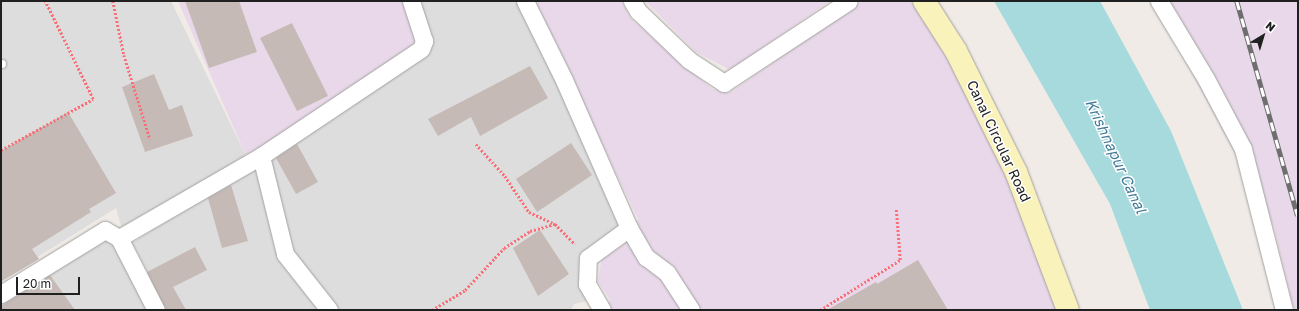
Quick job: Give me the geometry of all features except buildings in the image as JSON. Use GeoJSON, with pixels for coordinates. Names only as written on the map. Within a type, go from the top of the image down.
{"type":"FeatureCollection","features":[{"type":"Feature","properties":{"kind":"main road","name":"Canal Circular Road"},"geometry":{"type":"LineString","coordinates":[[924,1],[956,51],[1016,172],[1068,310]]}},
{"type":"Feature","properties":{"kind":"street"},"geometry":{"type":"LineString","coordinates":[[119,238],[261,156],[420,50],[424,41],[411,1]]}},
{"type":"Feature","properties":{"kind":"street"},"geometry":{"type":"LineString","coordinates":[[525,1],[564,80],[629,228],[646,257],[667,273],[691,310]]}},
{"type":"Feature","properties":{"kind":"street"},"geometry":{"type":"LineString","coordinates":[[632,1],[638,11],[689,60],[724,83],[849,1]]}},
{"type":"Feature","properties":{"kind":"street"},"geometry":{"type":"LineString","coordinates":[[1159,1],[1206,79],[1243,149],[1284,310]]}},
{"type":"Feature","properties":{"kind":"street"},"geometry":{"type":"LineString","coordinates":[[261,156],[285,254],[329,310]]}},
{"type":"Feature","properties":{"kind":"street"},"geometry":{"type":"LineString","coordinates":[[598,309],[587,284],[588,258],[629,228]]}},
{"type":"Feature","properties":{"kind":"street"},"geometry":{"type":"LineString","coordinates":[[1,294],[105,230],[119,238],[156,310]]}},
{"type":"Feature","properties":{"kind":"path"},"geometry":{"type":"LineString","coordinates":[[1,150],[92,99],[45,1]]}},
{"type":"Feature","properties":{"kind":"path"},"geometry":{"type":"LineString","coordinates":[[113,1],[124,55],[150,139]]}},
{"type":"Feature","properties":{"kind":"path"},"geometry":{"type":"LineString","coordinates":[[476,144],[505,176],[529,212],[555,224],[588,258]]}},
{"type":"Feature","properties":{"kind":"path"},"geometry":{"type":"LineString","coordinates":[[820,310],[900,260],[896,208]]}},
{"type":"Feature","properties":{"kind":"path"},"geometry":{"type":"LineString","coordinates":[[432,310],[465,290],[504,248],[530,231],[555,224]]}},
{"type":"Feature","properties":{"kind":"shaded area"},"geometry":{"type":"Polygon","coordinates":[[[1,1],[171,1],[247,158],[122,229],[116,208],[1,280],[1,1]]]}},
{"type":"Feature","properties":{"kind":"shaded area"},"geometry":{"type":"Polygon","coordinates":[[[178,1],[404,1],[417,42],[247,158],[178,1]]]}},
{"type":"Feature","properties":{"kind":"shaded area"},"geometry":{"type":"Polygon","coordinates":[[[418,1],[520,1],[620,225],[592,246],[579,275],[587,301],[574,304],[571,310],[168,310],[132,243],[433,46],[418,1]]]}},
{"type":"Feature","properties":{"kind":"shaded area"},"geometry":{"type":"Polygon","coordinates":[[[534,1],[621,1],[631,19],[712,89],[729,93],[862,1],[911,1],[965,85],[1005,171],[1057,310],[601,310],[610,300],[598,281],[602,256],[628,238],[638,219],[534,1]]]}},
{"type":"Feature","properties":{"kind":"shaded area"},"geometry":{"type":"Polygon","coordinates":[[[645,1],[830,1],[730,70],[696,52],[645,1]]]}},
{"type":"Feature","properties":{"kind":"shaded area"},"geometry":{"type":"Polygon","coordinates":[[[1153,1],[1298,1],[1298,310],[1294,310],[1274,227],[1153,1]]]}},
{"type":"Feature","properties":{"kind":"shaded area"},"geometry":{"type":"Polygon","coordinates":[[[111,235],[152,310],[1,310],[1,303],[111,235]]]}},
{"type":"Feature","properties":{"kind":"water","name":"Krishnapur Canal"},"geometry":{"type":"Polygon","coordinates":[[[994,1],[1100,1],[1171,131],[1243,310],[1150,310],[1110,204],[994,1]]]}},
{"type":"Feature","properties":{"kind":"railway"},"geometry":{"type":"LineString","coordinates":[[1237,1],[1298,216]]}}]}
